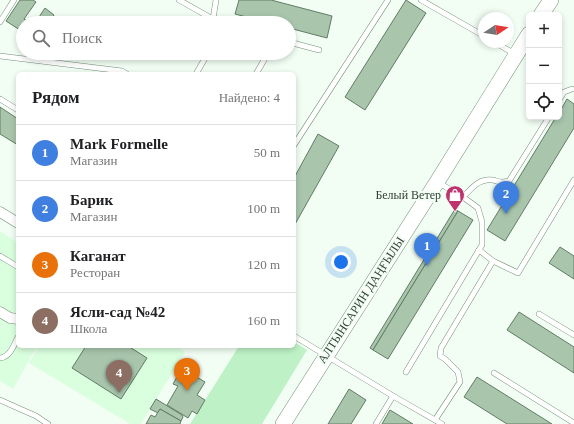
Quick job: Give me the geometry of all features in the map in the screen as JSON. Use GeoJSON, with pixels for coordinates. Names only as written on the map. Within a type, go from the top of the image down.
{"type":"FeatureCollection","features":[{"type":"Feature","properties":{"kind":"main road"},"geometry":{"type":"LineString","coordinates":[[543,12],[550,0]]}},
{"type":"Feature","properties":{"kind":"main road","name":"АЛТЫНСАРИН ДАҢҒЫЛЫ"},"geometry":{"type":"LineString","coordinates":[[283,424],[526,39]]}},
{"type":"Feature","properties":{"kind":"street"},"geometry":{"type":"LineString","coordinates":[[0,212],[16,222]]}},
{"type":"Feature","properties":{"kind":"street"},"geometry":{"type":"LineString","coordinates":[[0,312],[10,318],[16,319]]}},
{"type":"Feature","properties":{"kind":"lane"},"geometry":{"type":"LineString","coordinates":[[0,22],[14,0]]}},
{"type":"Feature","properties":{"kind":"lane"},"geometry":{"type":"LineString","coordinates":[[179,0],[208,16]]}},
{"type":"Feature","properties":{"kind":"lane"},"geometry":{"type":"LineString","coordinates":[[213,16],[216,0]]}},
{"type":"Feature","properties":{"kind":"lane"},"geometry":{"type":"LineString","coordinates":[[296,142],[388,0]]}},
{"type":"Feature","properties":{"kind":"lane"},"geometry":{"type":"LineString","coordinates":[[421,0],[478,33]]}},
{"type":"Feature","properties":{"kind":"lane"},"geometry":{"type":"LineString","coordinates":[[296,44],[319,50]]}},
{"type":"Feature","properties":{"kind":"lane"},"geometry":{"type":"LineString","coordinates":[[505,48],[516,54]]}},
{"type":"Feature","properties":{"kind":"lane"},"geometry":{"type":"LineString","coordinates":[[0,56],[16,58]]}},
{"type":"Feature","properties":{"kind":"lane"},"geometry":{"type":"LineString","coordinates":[[33,60],[124,72]]}},
{"type":"Feature","properties":{"kind":"lane"},"geometry":{"type":"LineString","coordinates":[[197,72],[204,60]]}},
{"type":"Feature","properties":{"kind":"lane"},"geometry":{"type":"LineString","coordinates":[[257,72],[264,60]]}},
{"type":"Feature","properties":{"kind":"lane"},"geometry":{"type":"LineString","coordinates":[[562,95],[564,92],[572,89]]}},
{"type":"Feature","properties":{"kind":"lane"},"geometry":{"type":"LineString","coordinates":[[0,99],[16,109]]}},
{"type":"Feature","properties":{"kind":"lane"},"geometry":{"type":"LineString","coordinates":[[463,196],[479,182],[492,180],[501,183],[509,181],[547,120]]}},
{"type":"Feature","properties":{"kind":"lane"},"geometry":{"type":"LineString","coordinates":[[479,250],[493,261],[518,273],[574,180]]}},
{"type":"Feature","properties":{"kind":"lane"},"geometry":{"type":"LineString","coordinates":[[406,372],[482,245],[482,222],[478,208],[463,196],[437,182]]}},
{"type":"Feature","properties":{"kind":"lane"},"geometry":{"type":"LineString","coordinates":[[0,256],[16,266]]}},
{"type":"Feature","properties":{"kind":"lane"},"geometry":{"type":"LineString","coordinates":[[435,420],[460,382],[458,372],[440,356],[441,348],[493,261]]}},
{"type":"Feature","properties":{"kind":"lane"},"geometry":{"type":"LineString","coordinates":[[539,314],[574,335]]}},
{"type":"Feature","properties":{"kind":"lane"},"geometry":{"type":"LineString","coordinates":[[296,337],[325,356],[442,424]]}},
{"type":"Feature","properties":{"kind":"lane"},"geometry":{"type":"LineString","coordinates":[[0,358],[6,356],[11,351],[16,341]]}},
{"type":"Feature","properties":{"kind":"lane"},"geometry":{"type":"LineString","coordinates":[[494,373],[574,423]]}},
{"type":"Feature","properties":{"kind":"lane"},"geometry":{"type":"LineString","coordinates":[[376,424],[393,396]]}},
{"type":"Feature","properties":{"kind":"lane"},"geometry":{"type":"LineString","coordinates":[[0,400],[36,416],[48,424]]}},
{"type":"Feature","properties":{"kind":"shaded area"},"geometry":{"type":"Polygon","coordinates":[[[0,231],[16,242],[16,348],[36,348],[13,389],[0,381],[0,231]]]}},
{"type":"Feature","properties":{"kind":"shaded area"},"geometry":{"type":"Polygon","coordinates":[[[296,343],[307,350],[262,424],[190,424],[238,348],[296,348],[296,343]]]}},
{"type":"Feature","properties":{"kind":"shaded area"},"geometry":{"type":"Polygon","coordinates":[[[38,348],[179,348],[185,352],[141,424],[130,424],[29,363],[38,348]]]}},
{"type":"Feature","properties":{"kind":"building"},"geometry":{"type":"Polygon","coordinates":[[[20,0],[33,0],[36,2],[26,16],[16,16],[16,27],[6,21],[20,0]]]}},
{"type":"Feature","properties":{"kind":"building"},"geometry":{"type":"Polygon","coordinates":[[[239,0],[271,0],[332,16],[327,38],[296,30],[296,16],[243,16],[235,14],[239,0]]]}},
{"type":"Feature","properties":{"kind":"building"},"geometry":{"type":"Polygon","coordinates":[[[406,0],[426,13],[365,110],[345,97],[406,0]]]}},
{"type":"Feature","properties":{"kind":"building"},"geometry":{"type":"Polygon","coordinates":[[[45,8],[54,15],[53,16],[40,16],[45,8]]]}},
{"type":"Feature","properties":{"kind":"building"},"geometry":{"type":"Polygon","coordinates":[[[567,99],[574,104],[574,128],[505,241],[487,230],[554,120],[562,120],[562,108],[567,99]]]}},
{"type":"Feature","properties":{"kind":"building"},"geometry":{"type":"Polygon","coordinates":[[[0,107],[16,118],[16,144],[0,134],[0,107]]]}},
{"type":"Feature","properties":{"kind":"building"},"geometry":{"type":"Polygon","coordinates":[[[318,134],[339,146],[296,222],[296,174],[318,134]]]}},
{"type":"Feature","properties":{"kind":"building"},"geometry":{"type":"Polygon","coordinates":[[[455,209],[458,211],[373,350],[370,348],[455,209]]]}},
{"type":"Feature","properties":{"kind":"building"},"geometry":{"type":"Polygon","coordinates":[[[458,211],[473,220],[388,359],[373,350],[458,211]]]}},
{"type":"Feature","properties":{"kind":"building"},"geometry":{"type":"Polygon","coordinates":[[[560,247],[574,256],[574,279],[549,263],[560,247]]]}},
{"type":"Feature","properties":{"kind":"building"},"geometry":{"type":"Polygon","coordinates":[[[519,312],[574,347],[574,373],[507,330],[519,312]]]}},
{"type":"Feature","properties":{"kind":"building"},"geometry":{"type":"Polygon","coordinates":[[[85,348],[131,348],[147,358],[121,399],[72,368],[85,348]]]}},
{"type":"Feature","properties":{"kind":"building"},"geometry":{"type":"Polygon","coordinates":[[[182,368],[205,382],[197,395],[205,400],[197,414],[192,411],[188,418],[167,405],[178,386],[173,384],[182,368]]]}},
{"type":"Feature","properties":{"kind":"building"},"geometry":{"type":"Polygon","coordinates":[[[477,377],[552,424],[507,424],[464,397],[477,377]]]}},
{"type":"Feature","properties":{"kind":"building"},"geometry":{"type":"Polygon","coordinates":[[[349,389],[366,400],[351,424],[328,424],[349,389]]]}},
{"type":"Feature","properties":{"kind":"building"},"geometry":{"type":"Polygon","coordinates":[[[156,399],[182,415],[183,417],[181,421],[160,409],[158,413],[150,409],[156,399]]]}},
{"type":"Feature","properties":{"kind":"building"},"geometry":{"type":"Polygon","coordinates":[[[160,409],[181,421],[180,424],[146,424],[151,415],[155,417],[160,409]]]}},
{"type":"Feature","properties":{"kind":"building"},"geometry":{"type":"Polygon","coordinates":[[[390,410],[413,424],[382,424],[390,410]]]}},
{"type":"Feature","properties":{"kind":"place","name":"Белый Ветер"},"geometry":{"type":"Point","coordinates":[455,212]}},
{"type":"Feature","properties":{"kind":"place","name":"Барик"},"geometry":{"type":"Point","coordinates":[506,214]}},
{"type":"Feature","properties":{"kind":"place","name":"Mark Formelle"},"geometry":{"type":"Point","coordinates":[427,266]}},
{"type":"Feature","properties":{"kind":"place","name":"Каганат"},"geometry":{"type":"Point","coordinates":[187,391]}},
{"type":"Feature","properties":{"kind":"place","name":"Ясли-сад №42"},"geometry":{"type":"Point","coordinates":[119,393]}}]}
